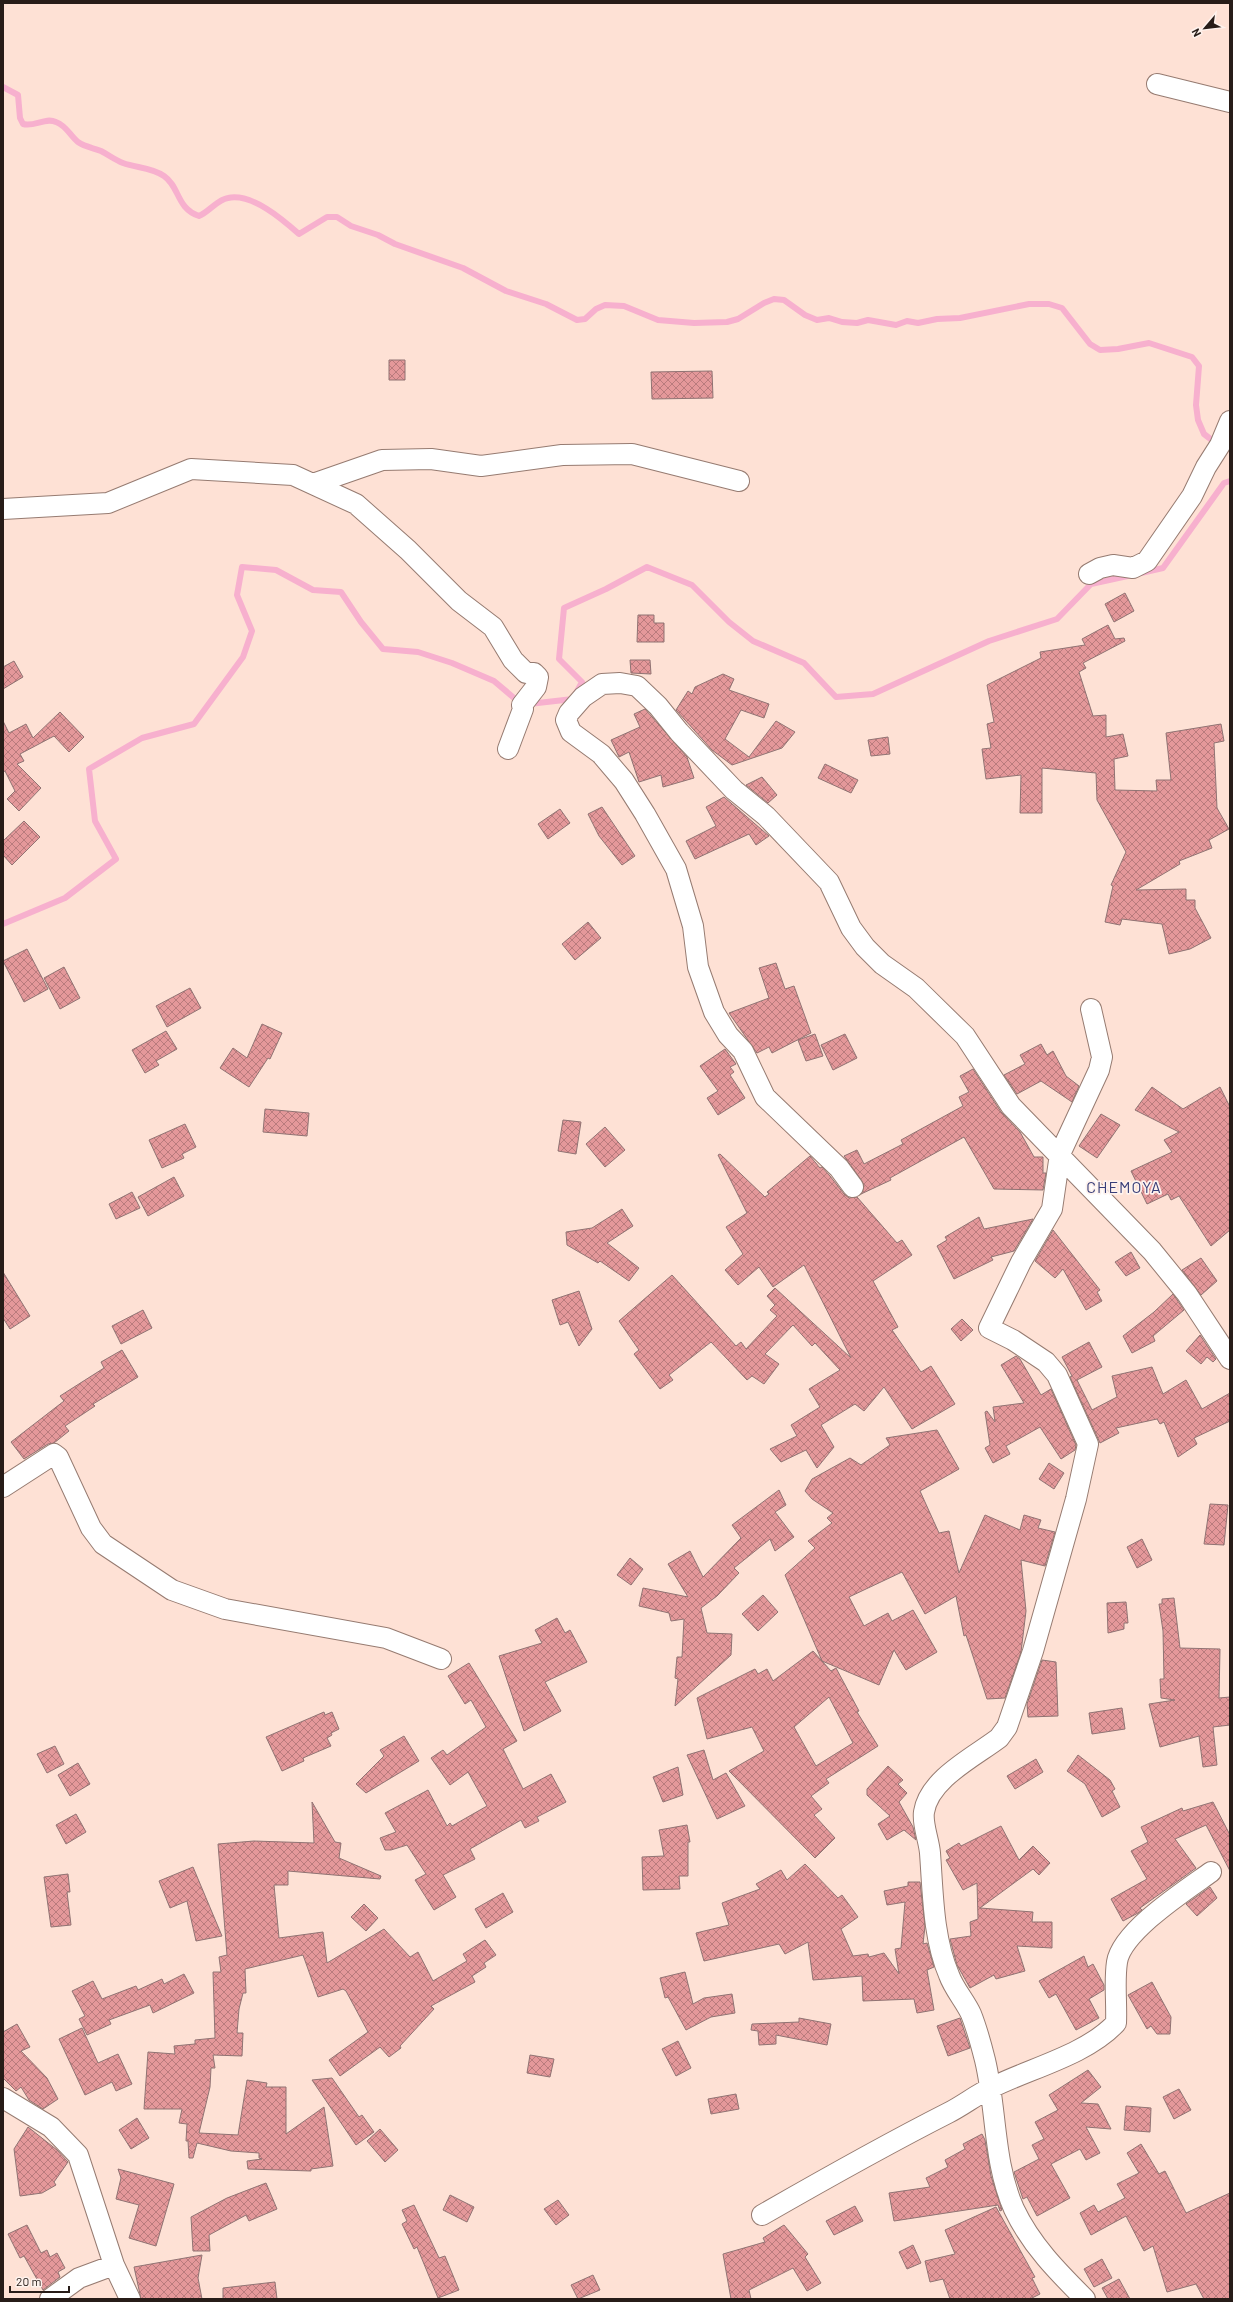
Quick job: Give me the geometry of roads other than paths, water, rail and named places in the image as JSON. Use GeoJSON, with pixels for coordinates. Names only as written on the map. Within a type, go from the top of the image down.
{"type":"FeatureCollection","features":[{"type":"Feature","properties":{"kind":"street"},"geometry":{"type":"LineString","coordinates":[[1157,84],[1230,102]]}},
{"type":"Feature","properties":{"kind":"street"},"geometry":{"type":"LineString","coordinates":[[1089,574],[1100,568],[1113,565],[1133,568],[1147,561],[1192,496],[1206,467],[1220,445],[1230,421]]}},
{"type":"Feature","properties":{"kind":"street"},"geometry":{"type":"LineString","coordinates":[[313,484],[382,460],[431,459],[481,466],[562,455],[632,454],[739,481]]}},
{"type":"Feature","properties":{"kind":"street"},"geometry":{"type":"LineString","coordinates":[[3,509],[108,503],[191,469],[293,475],[356,504],[408,550],[459,601],[493,627],[513,660],[526,673],[534,673],[538,677],[536,686],[522,705],[523,709],[508,749]]}},
{"type":"Feature","properties":{"kind":"street"},"geometry":{"type":"LineString","coordinates":[[853,1187],[839,1168],[766,1098],[743,1051],[728,1035],[714,1012],[698,967],[693,926],[676,869],[645,814],[624,781],[601,754],[571,732],[566,720],[569,713],[583,697],[602,684],[620,683],[637,686],[658,706],[678,732],[734,790],[766,816],[791,841],[829,882],[851,928],[865,947],[882,964],[916,988],[964,1036],[1011,1106],[1060,1154],[1152,1250],[1187,1294],[1230,1359]]}},
{"type":"Feature","properties":{"kind":"street"},"geometry":{"type":"LineString","coordinates":[[1085,2299],[1040,2252],[1014,2209],[1003,2178],[996,2146],[991,2087],[978,2033],[971,2013],[949,1976],[945,1964],[934,1912],[929,1844],[924,1812],[936,1785],[999,1738],[1007,1727],[1035,1643],[1076,1499],[1088,1444],[1057,1375],[1050,1367],[1026,1348],[989,1328],[1021,1262],[1052,1209],[1060,1154],[1088,1097],[1102,1056],[1091,1009]]}},
{"type":"Feature","properties":{"kind":"street"},"geometry":{"type":"LineString","coordinates":[[3,1487],[54,1454],[58,1457],[92,1528],[103,1544],[172,1590],[224,1609],[386,1638],[441,1659]]}},
{"type":"Feature","properties":{"kind":"street"},"geometry":{"type":"LineString","coordinates":[[762,2215],[889,2143],[955,2109],[991,2087],[1085,2046],[1108,2031],[1116,2023],[1117,1961],[1121,1949],[1153,1915],[1211,1872]]}},
{"type":"Feature","properties":{"kind":"street"},"geometry":{"type":"LineString","coordinates":[[3,2098],[51,2127],[78,2155],[114,2265],[130,2299]]}},
{"type":"Feature","properties":{"kind":"street"},"geometry":{"type":"LineString","coordinates":[[50,2299],[79,2278],[114,2265]]}},
{"type":"Feature","properties":{"kind":"waterway"},"geometry":{"type":"LineString","coordinates":[[3,87],[18,95],[20,118],[23,124],[27,125],[48,121],[56,122],[63,126],[75,140],[81,144],[101,151],[123,163],[159,173],[164,176],[173,186],[186,208],[199,216],[224,199],[237,197],[247,199],[266,208],[299,234],[327,217],[337,217],[351,226],[378,235],[395,244],[463,268],[506,291],[546,304],[577,320],[585,319],[596,309],[605,305],[624,306],[658,320],[694,323],[727,322],[738,319],[764,303],[774,299],[784,300],[805,315],[817,320],[829,318],[842,322],[857,323],[868,320],[896,325],[907,321],[918,323],[937,319],[960,318],[1029,304],[1049,304],[1062,308],[1090,344],[1100,350],[1118,349],[1149,343],[1192,357],[1199,366],[1196,405],[1198,420],[1204,434],[1217,444],[1230,448]]}},
{"type":"Feature","properties":{"kind":"waterway"},"geometry":{"type":"LineString","coordinates":[[1141,573],[1163,568],[1224,483],[1230,481]]}},
{"type":"Feature","properties":{"kind":"waterway"},"geometry":{"type":"LineString","coordinates":[[3,924],[65,898],[116,859],[95,821],[89,769],[142,738],[194,724],[243,657],[252,631],[237,595],[242,567],[276,570],[313,590],[341,592],[361,622],[383,649],[418,652],[452,663],[494,681],[520,703]]}},
{"type":"Feature","properties":{"kind":"waterway"},"geometry":{"type":"LineString","coordinates":[[529,704],[573,699],[582,682],[559,659],[564,608],[606,589],[647,567],[692,585],[729,622],[753,641],[804,663],[836,697],[873,694],[989,641],[1057,619],[1091,584],[1132,575]]}},
{"type":"Feature","properties":{"kind":"district","name":"CHEMOYA"},"geometry":{"type":"Point","coordinates":[1124,1187]}}]}
